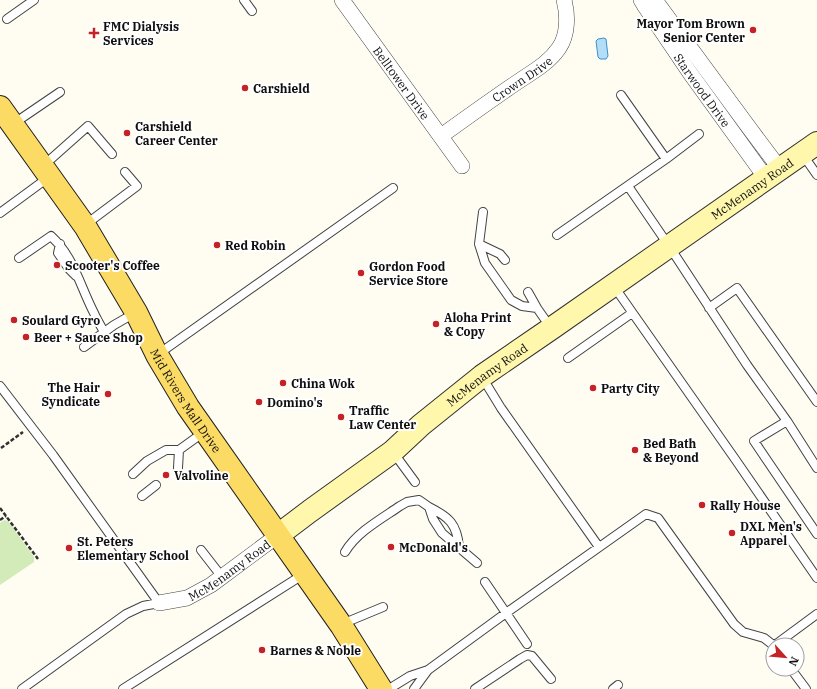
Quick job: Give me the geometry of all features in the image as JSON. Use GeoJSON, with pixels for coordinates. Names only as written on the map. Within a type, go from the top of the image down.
{"type":"FeatureCollection","features":[{"type":"Feature","properties":{"kind":"main road","name":"Mid Rivers Mall Drive"},"geometry":{"type":"LineString","coordinates":[[0,107],[85,226],[136,312],[157,355],[204,432],[341,624],[381,689]]}},
{"type":"Feature","properties":{"kind":"street","name":"Belltower Drive"},"geometry":{"type":"LineString","coordinates":[[342,0],[462,166]]}},
{"type":"Feature","properties":{"kind":"street","name":"Crown Drive"},"geometry":{"type":"LineString","coordinates":[[441,136],[532,71],[549,61],[560,46],[566,28],[566,10],[564,0]]}},
{"type":"Feature","properties":{"kind":"street","name":"Starwood Drive"},"geometry":{"type":"LineString","coordinates":[[641,0],[690,73],[773,173]]}},
{"type":"Feature","properties":{"kind":"street","name":"Starwood Drive"},"geometry":{"type":"LineString","coordinates":[[655,0],[750,130],[773,173]]}},
{"type":"Feature","properties":{"kind":"street","name":"McMenamy Road"},"geometry":{"type":"LineString","coordinates":[[158,603],[187,598],[211,585],[392,452],[422,425],[482,376],[810,148]]}},
{"type":"Feature","properties":{"kind":"lane"},"geometry":{"type":"LineString","coordinates":[[8,19],[34,0]]}},
{"type":"Feature","properties":{"kind":"lane"},"geometry":{"type":"LineString","coordinates":[[244,0],[252,11]]}},
{"type":"Feature","properties":{"kind":"lane"},"geometry":{"type":"LineString","coordinates":[[12,125],[60,92]]}},
{"type":"Feature","properties":{"kind":"lane"},"geometry":{"type":"LineString","coordinates":[[620,95],[666,159]]}},
{"type":"Feature","properties":{"kind":"lane"},"geometry":{"type":"LineString","coordinates":[[0,213],[46,171],[88,126],[112,154]]}},
{"type":"Feature","properties":{"kind":"lane"},"geometry":{"type":"LineString","coordinates":[[557,234],[628,186],[699,134]]}},
{"type":"Feature","properties":{"kind":"lane"},"geometry":{"type":"LineString","coordinates":[[810,148],[817,175]]}},
{"type":"Feature","properties":{"kind":"lane"},"geometry":{"type":"LineString","coordinates":[[85,226],[137,186],[125,172]]}},
{"type":"Feature","properties":{"kind":"lane"},"geometry":{"type":"LineString","coordinates":[[628,186],[816,466]]}},
{"type":"Feature","properties":{"kind":"lane"},"geometry":{"type":"LineString","coordinates":[[157,355],[393,188]]}},
{"type":"Feature","properties":{"kind":"lane"},"geometry":{"type":"LineString","coordinates":[[483,212],[478,244],[484,263],[511,300],[522,306],[537,308]]}},
{"type":"Feature","properties":{"kind":"lane"},"geometry":{"type":"LineString","coordinates":[[19,258],[51,236],[60,244],[58,253],[69,269],[79,279],[93,313],[104,332]]}},
{"type":"Feature","properties":{"kind":"lane"},"geometry":{"type":"LineString","coordinates":[[478,244],[500,254],[505,260]]}},
{"type":"Feature","properties":{"kind":"lane"},"geometry":{"type":"LineString","coordinates":[[613,286],[817,578]]}},
{"type":"Feature","properties":{"kind":"lane"},"geometry":{"type":"LineString","coordinates":[[709,308],[738,288],[817,402]]}},
{"type":"Feature","properties":{"kind":"lane"},"geometry":{"type":"LineString","coordinates":[[528,292],[537,308],[552,328]]}},
{"type":"Feature","properties":{"kind":"lane"},"geometry":{"type":"LineString","coordinates":[[84,347],[104,332],[136,312]]}},
{"type":"Feature","properties":{"kind":"lane"},"geometry":{"type":"LineString","coordinates":[[568,358],[632,313]]}},
{"type":"Feature","properties":{"kind":"lane"},"geometry":{"type":"LineString","coordinates":[[482,376],[501,408],[599,547]]}},
{"type":"Feature","properties":{"kind":"lane"},"geometry":{"type":"LineString","coordinates":[[0,386],[53,455],[158,603],[143,606],[126,614],[22,689]]}},
{"type":"Feature","properties":{"kind":"lane"},"geometry":{"type":"LineString","coordinates":[[787,421],[754,441],[817,534]]}},
{"type":"Feature","properties":{"kind":"lane"},"geometry":{"type":"LineString","coordinates":[[134,474],[147,461],[166,450],[179,450],[204,432]]}},
{"type":"Feature","properties":{"kind":"lane"},"geometry":{"type":"LineString","coordinates":[[178,468],[179,450]]}},
{"type":"Feature","properties":{"kind":"lane"},"geometry":{"type":"LineString","coordinates":[[392,452],[415,482]]}},
{"type":"Feature","properties":{"kind":"lane"},"geometry":{"type":"LineString","coordinates":[[142,496],[156,485]]}},
{"type":"Feature","properties":{"kind":"lane"},"geometry":{"type":"LineString","coordinates":[[345,552],[350,543],[407,502],[419,500],[443,514],[451,522],[458,534],[459,547]]}},
{"type":"Feature","properties":{"kind":"lane"},"geometry":{"type":"LineString","coordinates":[[429,507],[433,519],[442,533],[477,564]]}},
{"type":"Feature","properties":{"kind":"lane"},"geometry":{"type":"LineString","coordinates":[[414,689],[428,670],[646,514],[658,518],[734,624],[744,632],[765,639]]}},
{"type":"Feature","properties":{"kind":"lane"},"geometry":{"type":"LineString","coordinates":[[202,550],[222,577]]}},
{"type":"Feature","properties":{"kind":"lane"},"geometry":{"type":"LineString","coordinates":[[122,689],[305,574]]}},
{"type":"Feature","properties":{"kind":"lane"},"geometry":{"type":"LineString","coordinates":[[485,582],[527,644]]}},
{"type":"Feature","properties":{"kind":"lane"},"geometry":{"type":"LineString","coordinates":[[341,624],[383,607]]}},
{"type":"Feature","properties":{"kind":"lane"},"geometry":{"type":"LineString","coordinates":[[785,637],[817,614]]}},
{"type":"Feature","properties":{"kind":"lane"},"geometry":{"type":"LineString","coordinates":[[475,689],[527,655],[532,656],[536,660],[551,679]]}},
{"type":"Feature","properties":{"kind":"lane"},"geometry":{"type":"LineString","coordinates":[[389,689],[410,676],[428,670]]}},
{"type":"Feature","properties":{"kind":"lane"},"geometry":{"type":"LineString","coordinates":[[797,677],[806,689]]}},
{"type":"Feature","properties":{"kind":"path"},"geometry":{"type":"LineString","coordinates":[[1,448],[31,426]]}},
{"type":"Feature","properties":{"kind":"path"},"geometry":{"type":"LineString","coordinates":[[0,508],[38,559]]}},
{"type":"Feature","properties":{"kind":"path"},"geometry":{"type":"LineString","coordinates":[[0,520],[6,516]]}},
{"type":"Feature","properties":{"kind":"green space"},"geometry":{"type":"Polygon","coordinates":[[[4,520],[8,521],[34,557],[34,562],[0,585],[0,523],[4,520]]]}},
{"type":"Feature","properties":{"kind":"water"},"geometry":{"type":"Polygon","coordinates":[[[598,39],[606,39],[608,56],[606,59],[600,59],[598,57],[596,41],[598,39]]]}},
{"type":"Feature","properties":{"kind":"place","name":"Mayor Tom Brown Senior Center"},"geometry":{"type":"Point","coordinates":[753,30]}},
{"type":"Feature","properties":{"kind":"place","name":"FMC Dialysis Services"},"geometry":{"type":"Point","coordinates":[94,33]}},
{"type":"Feature","properties":{"kind":"place","name":"Carshield"},"geometry":{"type":"Point","coordinates":[245,88]}},
{"type":"Feature","properties":{"kind":"place","name":"Carshield Career Center"},"geometry":{"type":"Point","coordinates":[127,133]}},
{"type":"Feature","properties":{"kind":"place","name":"Red Robin"},"geometry":{"type":"Point","coordinates":[217,245]}},
{"type":"Feature","properties":{"kind":"place","name":"Scooter's Coffee"},"geometry":{"type":"Point","coordinates":[57,265]}},
{"type":"Feature","properties":{"kind":"place","name":"Gordon Food Service Store"},"geometry":{"type":"Point","coordinates":[361,273]}},
{"type":"Feature","properties":{"kind":"place","name":"Soulard Gyro"},"geometry":{"type":"Point","coordinates":[14,320]}},
{"type":"Feature","properties":{"kind":"place","name":"Aloha Print & Copy"},"geometry":{"type":"Point","coordinates":[436,324]}},
{"type":"Feature","properties":{"kind":"place","name":"Beer + Sauce Shop"},"geometry":{"type":"Point","coordinates":[26,337]}},
{"type":"Feature","properties":{"kind":"place","name":"China Wok"},"geometry":{"type":"Point","coordinates":[283,383]}},
{"type":"Feature","properties":{"kind":"place","name":"Party City"},"geometry":{"type":"Point","coordinates":[593,388]}},
{"type":"Feature","properties":{"kind":"place","name":"The Hair Syndicate"},"geometry":{"type":"Point","coordinates":[108,394]}},
{"type":"Feature","properties":{"kind":"place","name":"Domino's"},"geometry":{"type":"Point","coordinates":[259,402]}},
{"type":"Feature","properties":{"kind":"place","name":"Traffic Law Center"},"geometry":{"type":"Point","coordinates":[341,417]}},
{"type":"Feature","properties":{"kind":"place","name":"Bed Bath & Beyond"},"geometry":{"type":"Point","coordinates":[635,450]}},
{"type":"Feature","properties":{"kind":"place","name":"Valvoline"},"geometry":{"type":"Point","coordinates":[166,475]}},
{"type":"Feature","properties":{"kind":"place","name":"Rally House"},"geometry":{"type":"Point","coordinates":[702,505]}},
{"type":"Feature","properties":{"kind":"place","name":"DXL Men's Apparel"},"geometry":{"type":"Point","coordinates":[732,533]}},
{"type":"Feature","properties":{"kind":"place","name":"McDonald's"},"geometry":{"type":"Point","coordinates":[391,547]}},
{"type":"Feature","properties":{"kind":"place","name":"St. Peters Elementary School"},"geometry":{"type":"Point","coordinates":[69,548]}},
{"type":"Feature","properties":{"kind":"place","name":"Barnes & Noble"},"geometry":{"type":"Point","coordinates":[262,650]}}]}
